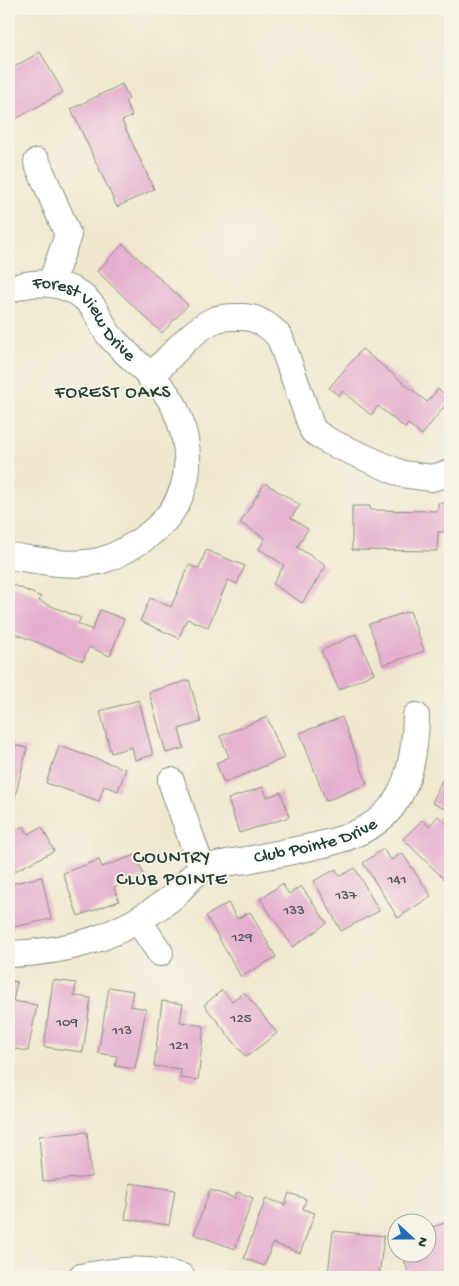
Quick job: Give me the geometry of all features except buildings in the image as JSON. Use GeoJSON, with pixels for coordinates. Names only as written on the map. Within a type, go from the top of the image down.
{"type":"FeatureCollection","features":[{"type":"Feature","properties":{"kind":"street"},"geometry":{"type":"LineString","coordinates":[[37,162],[68,236],[51,283]]}},
{"type":"Feature","properties":{"kind":"street","name":"Forest View Drive"},"geometry":{"type":"LineString","coordinates":[[9,290],[32,284],[51,283],[70,290],[87,300],[94,307],[108,334],[150,377],[174,406],[185,434],[188,454],[187,474],[182,493],[166,518],[152,533],[127,549],[100,561],[50,562],[9,556]]}},
{"type":"Feature","properties":{"kind":"street"},"geometry":{"type":"LineString","coordinates":[[150,377],[200,328],[217,319],[227,317],[257,320],[274,330],[280,338],[313,431],[330,442],[402,474],[432,478],[450,473]]}},
{"type":"Feature","properties":{"kind":"street","name":"Club Pointe Drive"},"geometry":{"type":"LineString","coordinates":[[202,869],[320,845],[357,834],[375,824],[402,795],[415,747],[416,716]]}},
{"type":"Feature","properties":{"kind":"street"},"geometry":{"type":"LineString","coordinates":[[9,954],[44,953],[74,948],[102,938],[138,920],[171,899],[202,869],[170,781]]}},
{"type":"Feature","properties":{"kind":"street"},"geometry":{"type":"LineString","coordinates":[[138,920],[160,953]]}},
{"type":"Feature","properties":{"kind":"street"},"geometry":{"type":"LineString","coordinates":[[81,1277],[108,1272],[138,1270],[168,1273],[182,1277]]}},
{"type":"Feature","properties":{"kind":"district","name":"FOREST OAKS"},"geometry":{"type":"Point","coordinates":[113,393]}},
{"type":"Feature","properties":{"kind":"district","name":"COUNTRY CLUB POINTE"},"geometry":{"type":"Point","coordinates":[172,869]}}]}
